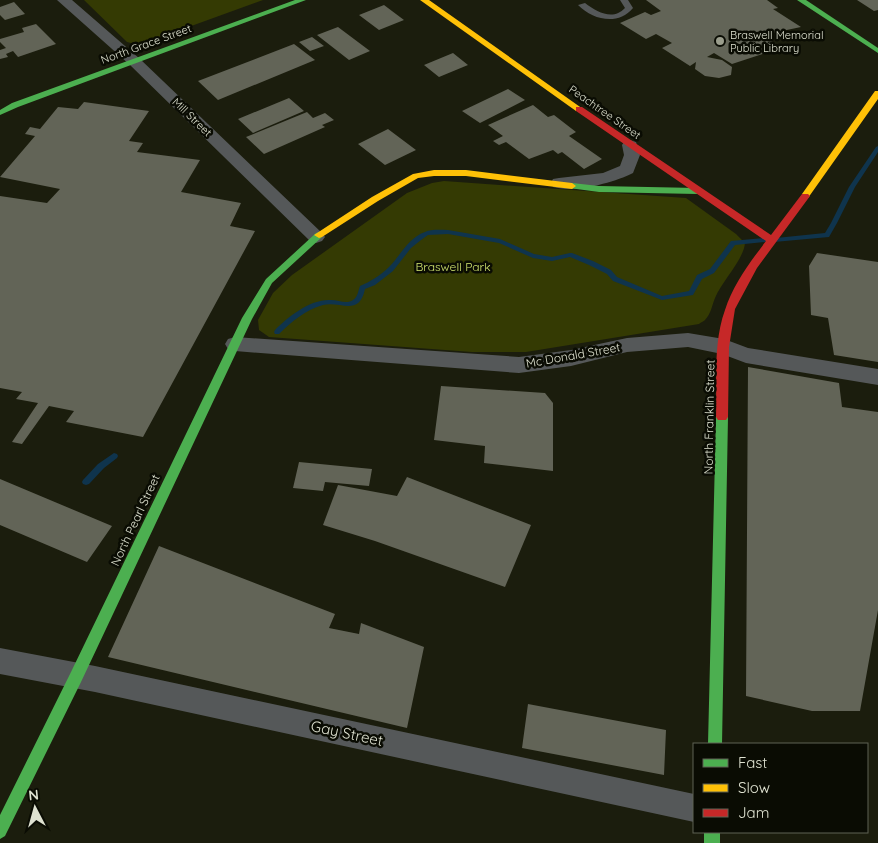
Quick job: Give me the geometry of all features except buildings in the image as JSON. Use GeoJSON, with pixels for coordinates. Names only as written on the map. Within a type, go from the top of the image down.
{"type":"FeatureCollection","features":[{"type":"Feature","properties":{"kind":"main road","name":"North Grace Street"},"geometry":{"type":"LineString","coordinates":[[0,113],[15,105],[302,0]]}},
{"type":"Feature","properties":{"kind":"main road","name":"Peachtree Street"},"geometry":{"type":"LineString","coordinates":[[424,0],[630,146],[773,241]]}},
{"type":"Feature","properties":{"kind":"main road"},"geometry":{"type":"LineString","coordinates":[[801,0],[878,51]]}},
{"type":"Feature","properties":{"kind":"main road","name":"North Franklin Street"},"geometry":{"type":"LineString","coordinates":[[715,743],[724,347],[730,310],[749,272],[878,93]]}},
{"type":"Feature","properties":{"kind":"main road","name":"North Pearl Street"},"geometry":{"type":"LineString","coordinates":[[0,831],[247,318],[269,281],[316,237],[375,199],[416,176],[434,173],[466,173],[599,189],[697,191]]}},
{"type":"Feature","properties":{"kind":"street","name":"Mill Street"},"geometry":{"type":"LineString","coordinates":[[64,0],[135,62],[316,237]]}},
{"type":"Feature","properties":{"kind":"street"},"geometry":{"type":"LineString","coordinates":[[559,183],[595,179],[620,173],[627,169],[632,155],[630,146]]}},
{"type":"Feature","properties":{"kind":"street","name":"Mc Donald Street"},"geometry":{"type":"LineString","coordinates":[[235,344],[519,365],[571,358],[627,345],[688,340],[724,347],[746,355],[878,377]]}},
{"type":"Feature","properties":{"kind":"street","name":"Gay Street"},"geometry":{"type":"LineString","coordinates":[[0,661],[95,679],[693,808]]}},
{"type":"Feature","properties":{"kind":"lane"},"geometry":{"type":"LineString","coordinates":[[582,5],[593,12],[611,18],[627,12],[628,4],[624,0]]}},
{"type":"Feature","properties":{"kind":"green space"},"geometry":{"type":"Polygon","coordinates":[[[84,0],[263,0],[139,45],[127,42],[84,0]]]}},
{"type":"Feature","properties":{"kind":"green space","name":"Braswell Park"},"geometry":{"type":"Polygon","coordinates":[[[444,181],[686,198],[736,234],[745,243],[744,249],[718,291],[709,315],[699,324],[526,352],[472,352],[269,337],[259,330],[258,320],[273,293],[292,275],[407,193],[432,183],[444,181]]]}},
{"type":"Feature","properties":{"kind":"waterway"},"geometry":{"type":"LineString","coordinates":[[776,240],[827,235],[852,187],[878,148]]}},
{"type":"Feature","properties":{"kind":"waterway"},"geometry":{"type":"LineString","coordinates":[[277,332],[293,318],[315,305],[328,302],[351,304],[357,301],[362,288],[373,283],[391,269],[409,246],[427,233],[448,232],[500,241],[533,256],[552,259],[570,255],[609,272],[615,279],[662,298],[691,293],[699,277],[712,271],[733,243],[765,240]]}},
{"type":"Feature","properties":{"kind":"waterway"},"geometry":{"type":"LineString","coordinates":[[86,482],[101,466],[114,456]]}},
{"type":"Feature","properties":{"kind":"traffic: fast"},"geometry":{"type":"LineString","coordinates":[[0,113],[15,105],[302,0]]}},
{"type":"Feature","properties":{"kind":"traffic: fast"},"geometry":{"type":"LineString","coordinates":[[801,0],[878,51]]}},
{"type":"Feature","properties":{"kind":"traffic: fast"},"geometry":{"type":"LineString","coordinates":[[572,186],[599,189],[697,191]]}},
{"type":"Feature","properties":{"kind":"traffic: fast"},"geometry":{"type":"LineString","coordinates":[[0,831],[76,677],[247,318],[269,281],[319,235]]}},
{"type":"Feature","properties":{"kind":"traffic: fast"},"geometry":{"type":"LineString","coordinates":[[715,743],[722,417]]}},
{"type":"Feature","properties":{"kind":"traffic: fast"},"geometry":{"type":"LineString","coordinates":[[712,833],[712,843]]}},
{"type":"Feature","properties":{"kind":"traffic: slow"},"geometry":{"type":"LineString","coordinates":[[424,0],[579,109]]}},
{"type":"Feature","properties":{"kind":"traffic: slow"},"geometry":{"type":"LineString","coordinates":[[805,196],[878,93]]}},
{"type":"Feature","properties":{"kind":"traffic: slow"},"geometry":{"type":"LineString","coordinates":[[319,235],[375,199],[416,176],[434,173],[466,173],[572,186]]}},
{"type":"Feature","properties":{"kind":"traffic: jam"},"geometry":{"type":"LineString","coordinates":[[579,109],[773,241]]}},
{"type":"Feature","properties":{"kind":"traffic: jam"},"geometry":{"type":"LineString","coordinates":[[722,417],[723,347],[730,309],[754,265],[805,196]]}},
{"type":"Feature","properties":{"kind":"place","name":"Braswell Memorial Public Library"},"geometry":{"type":"Point","coordinates":[720,41]}}]}
